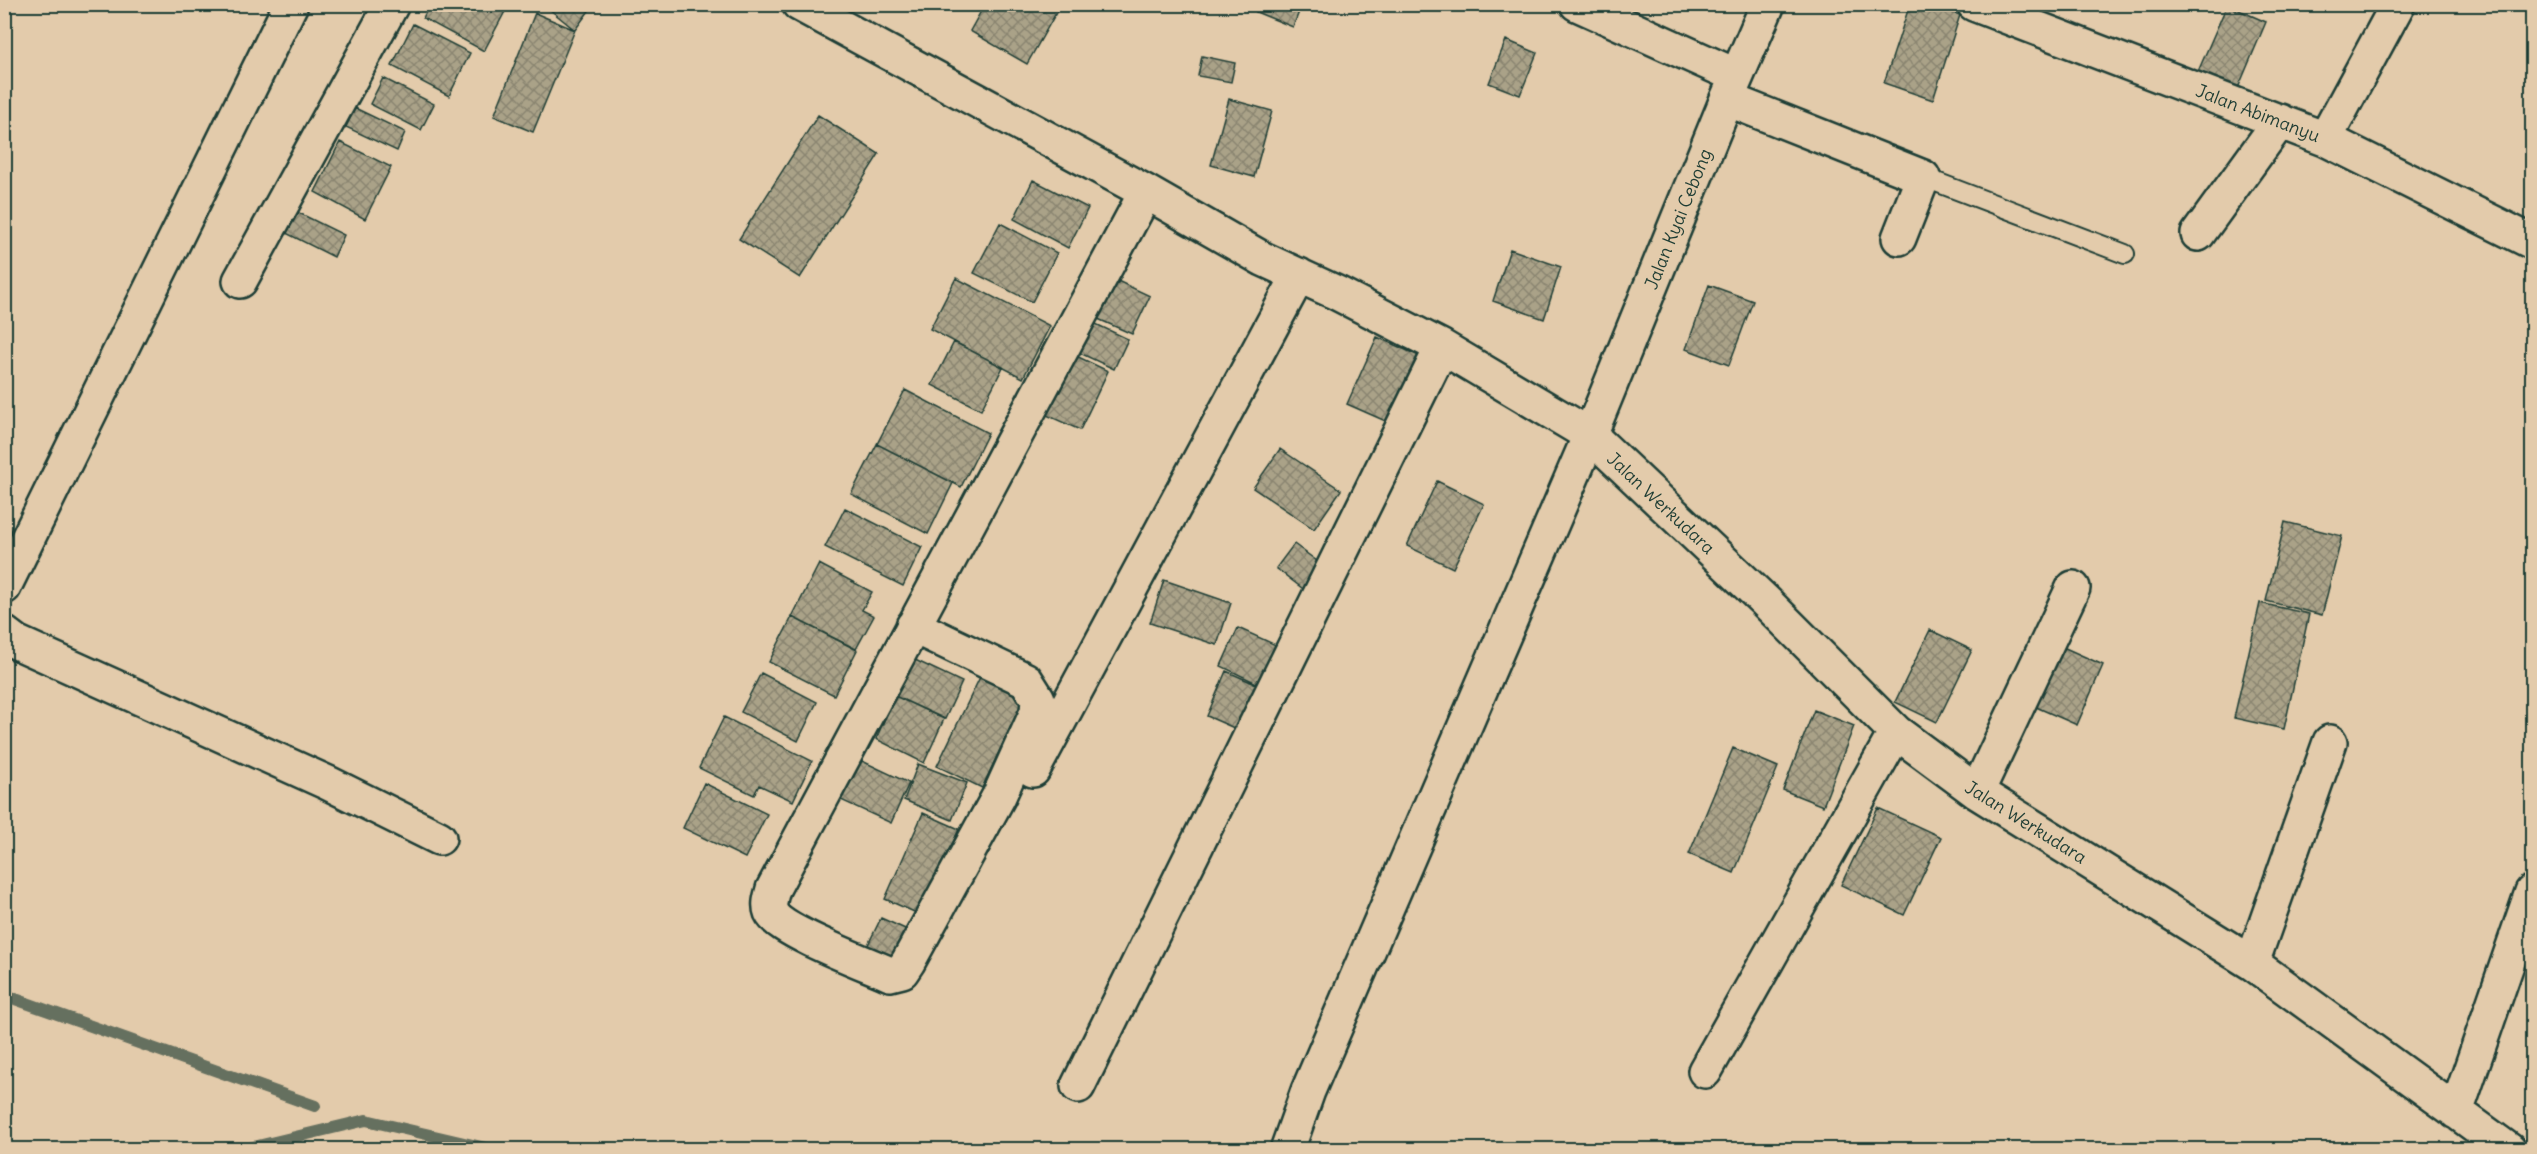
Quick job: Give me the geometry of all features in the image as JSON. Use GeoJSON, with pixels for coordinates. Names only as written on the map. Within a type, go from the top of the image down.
{"type":"FeatureCollection","features":[{"type":"Feature","properties":{"kind":"street"},"geometry":{"type":"LineString","coordinates":[[4,587],[291,4]]}},
{"type":"Feature","properties":{"kind":"street"},"geometry":{"type":"LineString","coordinates":[[240,281],[392,4]]}},
{"type":"Feature","properties":{"kind":"street","name":"Jalan Werkudara"},"geometry":{"type":"LineString","coordinates":[[798,4],[1146,192],[1263,259],[1442,347],[1590,435],[1765,601],[1896,732],[1977,792],[2252,963],[2510,1149]]}},
{"type":"Feature","properties":{"kind":"street"},"geometry":{"type":"LineString","coordinates":[[1577,4],[1732,87],[1923,177],[1899,238]]}},
{"type":"Feature","properties":{"kind":"street","name":"Jalan Kyai Cebong"},"geometry":{"type":"LineString","coordinates":[[1287,1149],[1308,1091],[1590,435],[1768,4]]}},
{"type":"Feature","properties":{"kind":"street","name":"Jalan Abimanyu"},"geometry":{"type":"LineString","coordinates":[[1974,4],[2325,139],[2532,242]]}},
{"type":"Feature","properties":{"kind":"street"},"geometry":{"type":"LineString","coordinates":[[2325,139],[2398,4]]}},
{"type":"Feature","properties":{"kind":"street"},"geometry":{"type":"LineString","coordinates":[[2198,234],[2280,121]]}},
{"type":"Feature","properties":{"kind":"street"},"geometry":{"type":"LineString","coordinates":[[913,626],[1026,680],[1038,699],[1038,705],[1037,712],[999,796],[908,962],[902,971],[890,974],[815,941],[778,920],[771,913],[769,902],[773,889],[913,626],[1146,192]]}},
{"type":"Feature","properties":{"kind":"street"},"geometry":{"type":"LineString","coordinates":[[916,987],[1299,275]]}},
{"type":"Feature","properties":{"kind":"street"},"geometry":{"type":"LineString","coordinates":[[1078,1086],[1442,347]]}},
{"type":"Feature","properties":{"kind":"street"},"geometry":{"type":"LineString","coordinates":[[1977,792],[2073,588]]}},
{"type":"Feature","properties":{"kind":"street"},"geometry":{"type":"LineString","coordinates":[[4,633],[16,642],[328,783],[439,838]]}},
{"type":"Feature","properties":{"kind":"street"},"geometry":{"type":"LineString","coordinates":[[1705,1071],[1896,732]]}},
{"type":"Feature","properties":{"kind":"street"},"geometry":{"type":"LineString","coordinates":[[2252,963],[2331,742]]}},
{"type":"Feature","properties":{"kind":"street"},"geometry":{"type":"LineString","coordinates":[[2456,1112],[2532,892]]}},
{"type":"Feature","properties":{"kind":"lane"},"geometry":{"type":"LineString","coordinates":[[1923,177],[2125,254]]}},
{"type":"Feature","properties":{"kind":"building"},"geometry":{"type":"Polygon","coordinates":[[[430,4],[509,4],[484,51],[423,18],[430,4]]]}},
{"type":"Feature","properties":{"kind":"building"},"geometry":{"type":"Polygon","coordinates":[[[543,4],[594,4],[575,30],[543,4]]]}},
{"type":"Feature","properties":{"kind":"building"},"geometry":{"type":"Polygon","coordinates":[[[985,4],[1061,4],[1027,64],[970,31],[985,4]]]}},
{"type":"Feature","properties":{"kind":"building"},"geometry":{"type":"Polygon","coordinates":[[[1259,4],[1302,4],[1293,27],[1256,12],[1259,4]]]}},
{"type":"Feature","properties":{"kind":"building"},"geometry":{"type":"Polygon","coordinates":[[[1910,4],[1928,4],[1960,15],[1933,100],[1884,83],[1910,4]]]}},
{"type":"Feature","properties":{"kind":"building"},"geometry":{"type":"Polygon","coordinates":[[[2227,5],[2266,22],[2233,100],[2193,83],[2227,5]]]}},
{"type":"Feature","properties":{"kind":"building"},"geometry":{"type":"Polygon","coordinates":[[[535,13],[575,30],[533,132],[494,116],[535,13]]]}},
{"type":"Feature","properties":{"kind":"building"},"geometry":{"type":"Polygon","coordinates":[[[413,24],[470,53],[449,96],[392,66],[413,24]]]}},
{"type":"Feature","properties":{"kind":"building"},"geometry":{"type":"Polygon","coordinates":[[[1506,40],[1537,53],[1520,95],[1489,83],[1506,40]]]}},
{"type":"Feature","properties":{"kind":"building"},"geometry":{"type":"Polygon","coordinates":[[[1202,56],[1235,63],[1231,82],[1198,76],[1202,56]]]}},
{"type":"Feature","properties":{"kind":"building"},"geometry":{"type":"Polygon","coordinates":[[[383,78],[434,104],[421,130],[370,104],[383,78]]]}},
{"type":"Feature","properties":{"kind":"building"},"geometry":{"type":"Polygon","coordinates":[[[1229,99],[1272,111],[1254,177],[1211,165],[1229,99]]]}},
{"type":"Feature","properties":{"kind":"building"},"geometry":{"type":"Polygon","coordinates":[[[355,108],[405,132],[397,151],[346,127],[355,108]]]}},
{"type":"Feature","properties":{"kind":"building"},"geometry":{"type":"Polygon","coordinates":[[[818,115],[879,154],[800,278],[739,239],[818,115]]]}},
{"type":"Feature","properties":{"kind":"building"},"geometry":{"type":"Polygon","coordinates":[[[340,142],[391,167],[365,219],[315,192],[340,142]]]}},
{"type":"Feature","properties":{"kind":"building"},"geometry":{"type":"Polygon","coordinates":[[[1033,180],[1088,208],[1068,248],[1014,219],[1033,180]]]}},
{"type":"Feature","properties":{"kind":"building"},"geometry":{"type":"Polygon","coordinates":[[[297,212],[344,235],[334,257],[286,233],[297,212]]]}},
{"type":"Feature","properties":{"kind":"building"},"geometry":{"type":"Polygon","coordinates":[[[1000,223],[1057,253],[1032,302],[974,273],[1000,223]]]}},
{"type":"Feature","properties":{"kind":"building"},"geometry":{"type":"Polygon","coordinates":[[[1510,249],[1561,267],[1544,319],[1493,301],[1510,249]]]}},
{"type":"Feature","properties":{"kind":"building"},"geometry":{"type":"Polygon","coordinates":[[[1107,276],[1150,296],[1132,334],[1089,315],[1107,276]]]}},
{"type":"Feature","properties":{"kind":"building"},"geometry":{"type":"Polygon","coordinates":[[[956,278],[1050,326],[1023,378],[930,329],[956,278]]]}},
{"type":"Feature","properties":{"kind":"building"},"geometry":{"type":"Polygon","coordinates":[[[1709,285],[1753,301],[1729,365],[1686,349],[1709,285]]]}},
{"type":"Feature","properties":{"kind":"building"},"geometry":{"type":"Polygon","coordinates":[[[1085,319],[1128,339],[1114,369],[1071,349],[1085,319]]]}},
{"type":"Feature","properties":{"kind":"building"},"geometry":{"type":"Polygon","coordinates":[[[1377,337],[1428,360],[1399,427],[1347,404],[1377,337]]]}},
{"type":"Feature","properties":{"kind":"building"},"geometry":{"type":"Polygon","coordinates":[[[954,342],[1003,367],[981,410],[932,385],[954,342]]]}},
{"type":"Feature","properties":{"kind":"building"},"geometry":{"type":"Polygon","coordinates":[[[1070,353],[1108,371],[1080,430],[1042,413],[1070,353]]]}},
{"type":"Feature","properties":{"kind":"building"},"geometry":{"type":"Polygon","coordinates":[[[905,390],[988,433],[961,487],[877,444],[905,390]]]}},
{"type":"Feature","properties":{"kind":"building"},"geometry":{"type":"Polygon","coordinates":[[[877,444],[953,483],[928,534],[851,494],[877,444]]]}},
{"type":"Feature","properties":{"kind":"building"},"geometry":{"type":"Polygon","coordinates":[[[1280,449],[1341,490],[1314,529],[1253,488],[1280,449]]]}},
{"type":"Feature","properties":{"kind":"building"},"geometry":{"type":"Polygon","coordinates":[[[1437,481],[1484,504],[1453,568],[1407,546],[1437,481]]]}},
{"type":"Feature","properties":{"kind":"building"},"geometry":{"type":"Polygon","coordinates":[[[845,508],[922,547],[903,586],[825,547],[845,508]]]}},
{"type":"Feature","properties":{"kind":"building"},"geometry":{"type":"Polygon","coordinates":[[[2285,522],[2342,536],[2322,615],[2266,601],[2285,522]]]}},
{"type":"Feature","properties":{"kind":"building"},"geometry":{"type":"Polygon","coordinates":[[[1294,544],[1329,570],[1311,595],[1276,568],[1294,544]]]}},
{"type":"Feature","properties":{"kind":"building"},"geometry":{"type":"Polygon","coordinates":[[[819,564],[872,592],[862,610],[874,616],[856,649],[792,617],[819,564]]]}},
{"type":"Feature","properties":{"kind":"building"},"geometry":{"type":"Polygon","coordinates":[[[1164,580],[1231,603],[1217,645],[1150,623],[1164,580]]]}},
{"type":"Feature","properties":{"kind":"building"},"geometry":{"type":"Polygon","coordinates":[[[2260,603],[2309,614],[2284,729],[2234,718],[2260,603]]]}},
{"type":"Feature","properties":{"kind":"building"},"geometry":{"type":"Polygon","coordinates":[[[792,617],[857,650],[834,695],[769,662],[792,617]]]}},
{"type":"Feature","properties":{"kind":"building"},"geometry":{"type":"Polygon","coordinates":[[[1238,628],[1289,651],[1271,690],[1221,666],[1238,628]]]}},
{"type":"Feature","properties":{"kind":"building"},"geometry":{"type":"Polygon","coordinates":[[[1930,630],[1972,650],[1937,722],[1895,702],[1930,630]]]}},
{"type":"Feature","properties":{"kind":"building"},"geometry":{"type":"Polygon","coordinates":[[[2054,643],[2103,665],[2077,725],[2027,703],[2054,643]]]}},
{"type":"Feature","properties":{"kind":"building"},"geometry":{"type":"Polygon","coordinates":[[[913,659],[962,682],[945,719],[895,696],[913,659]]]}},
{"type":"Feature","properties":{"kind":"building"},"geometry":{"type":"Polygon","coordinates":[[[983,671],[1027,692],[982,788],[937,766],[983,671]]]}},
{"type":"Feature","properties":{"kind":"building"},"geometry":{"type":"Polygon","coordinates":[[[1226,671],[1262,687],[1243,732],[1207,716],[1226,671]]]}},
{"type":"Feature","properties":{"kind":"building"},"geometry":{"type":"Polygon","coordinates":[[[761,673],[817,702],[798,741],[741,712],[761,673]]]}},
{"type":"Feature","properties":{"kind":"building"},"geometry":{"type":"Polygon","coordinates":[[[895,696],[944,719],[924,763],[876,739],[895,696]]]}},
{"type":"Feature","properties":{"kind":"building"},"geometry":{"type":"Polygon","coordinates":[[[1814,710],[1854,726],[1823,806],[1783,790],[1814,710]]]}},
{"type":"Feature","properties":{"kind":"building"},"geometry":{"type":"Polygon","coordinates":[[[724,717],[812,761],[793,801],[759,785],[754,795],[699,768],[724,717]]]}},
{"type":"Feature","properties":{"kind":"building"},"geometry":{"type":"Polygon","coordinates":[[[1733,748],[1778,767],[1734,873],[1689,854],[1733,748]]]}},
{"type":"Feature","properties":{"kind":"building"},"geometry":{"type":"Polygon","coordinates":[[[860,760],[909,783],[891,823],[841,800],[860,760]]]}},
{"type":"Feature","properties":{"kind":"building"},"geometry":{"type":"Polygon","coordinates":[[[918,764],[967,783],[952,820],[904,800],[918,764]]]}},
{"type":"Feature","properties":{"kind":"building"},"geometry":{"type":"Polygon","coordinates":[[[704,783],[767,814],[745,858],[683,828],[704,783]]]}},
{"type":"Feature","properties":{"kind":"building"},"geometry":{"type":"Polygon","coordinates":[[[1878,808],[1941,837],[1904,915],[1841,885],[1878,808]]]}},
{"type":"Feature","properties":{"kind":"building"},"geometry":{"type":"Polygon","coordinates":[[[923,813],[959,829],[921,915],[885,899],[923,813]]]}},
{"type":"Feature","properties":{"kind":"building"},"geometry":{"type":"Polygon","coordinates":[[[881,918],[914,933],[899,967],[865,951],[881,918]]]}},
{"type":"Feature","properties":{"kind":"waterway"},"geometry":{"type":"LineString","coordinates":[[4,995],[315,1106]]}},
{"type":"Feature","properties":{"kind":"waterway"},"geometry":{"type":"LineString","coordinates":[[241,1150],[366,1120],[494,1150]]}}]}
